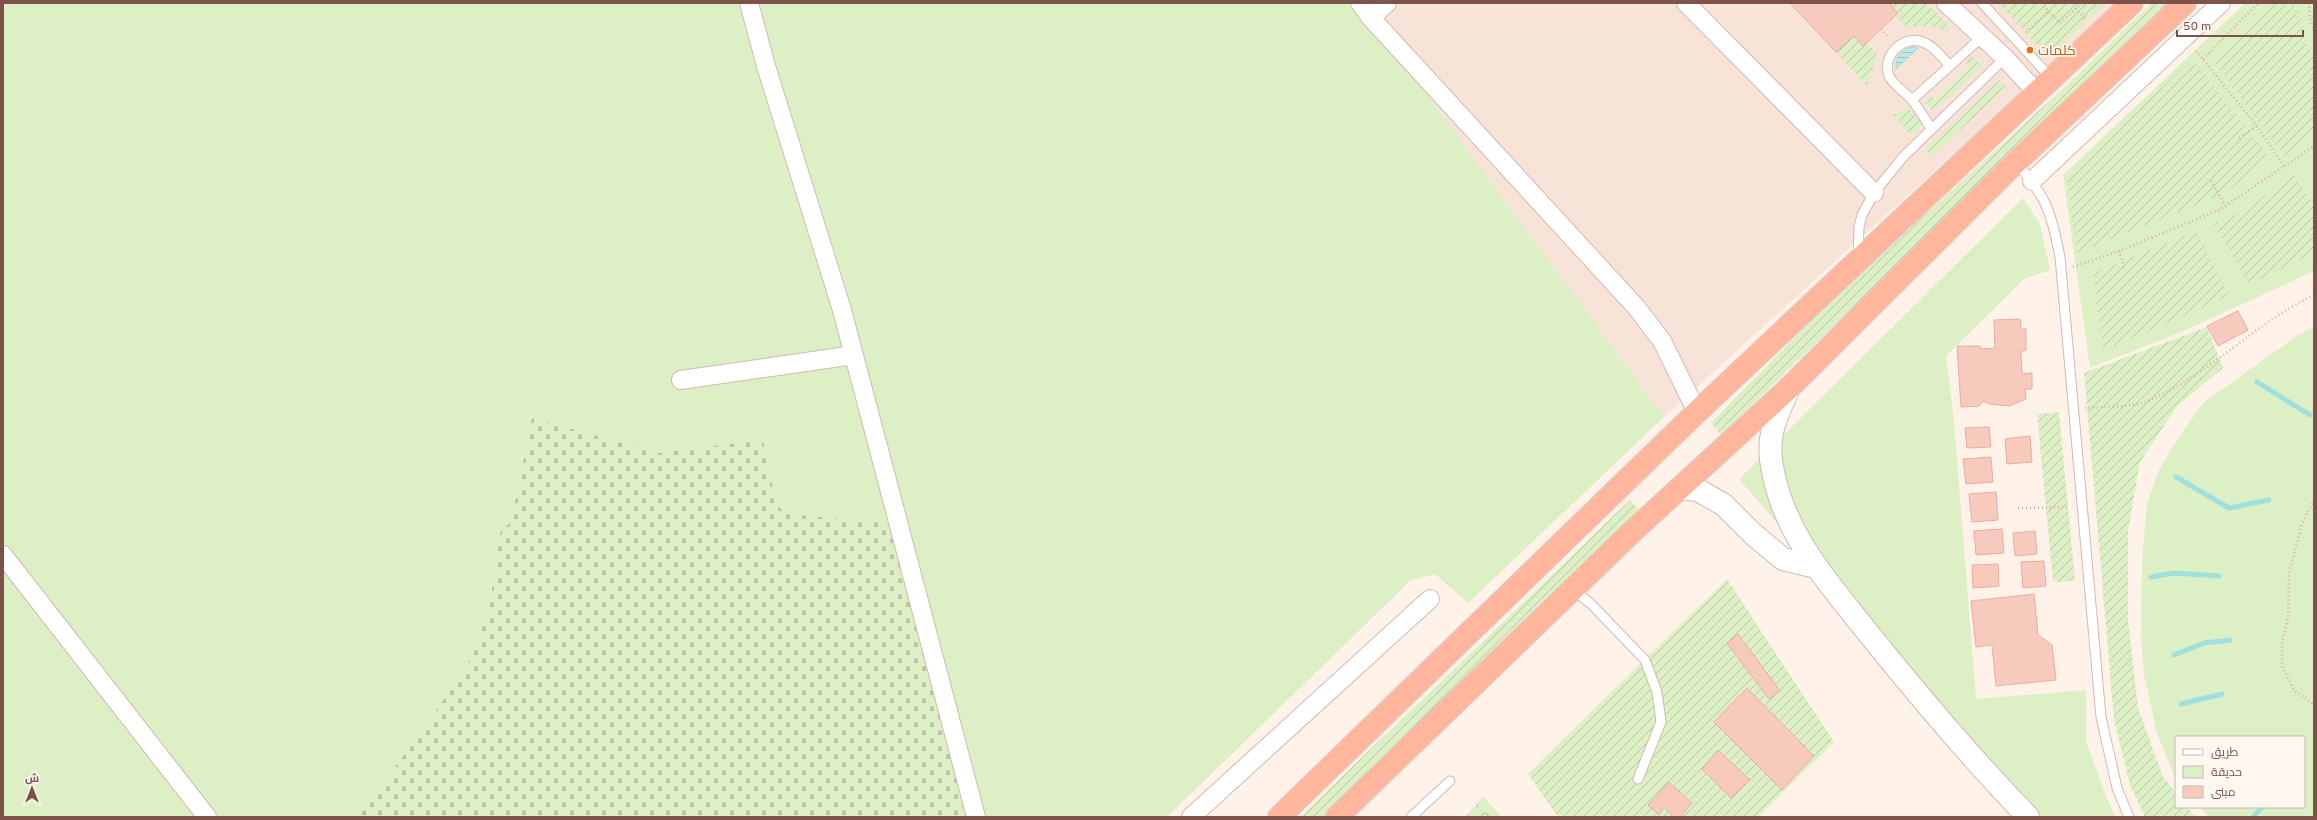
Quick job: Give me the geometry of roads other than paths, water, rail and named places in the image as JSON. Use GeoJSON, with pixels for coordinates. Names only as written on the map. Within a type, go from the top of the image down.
{"type":"FeatureCollection","features":[{"type":"Feature","properties":{"kind":"highway"},"geometry":{"type":"LineString","coordinates":[[1279,817],[1697,412],[2132,3]]}},
{"type":"Feature","properties":{"kind":"highway"},"geometry":{"type":"LineString","coordinates":[[1338,817],[1573,589],[1789,388],[2016,162],[2185,3]]}},
{"type":"Feature","properties":{"kind":"street"},"geometry":{"type":"LineString","coordinates":[[749,3],[766,66],[842,310],[976,817]]}},
{"type":"Feature","properties":{"kind":"street"},"geometry":{"type":"LineString","coordinates":[[1360,3],[1371,18],[1636,307],[1662,341],[1697,412]]}},
{"type":"Feature","properties":{"kind":"street"},"geometry":{"type":"LineString","coordinates":[[1371,18],[1387,3]]}},
{"type":"Feature","properties":{"kind":"street"},"geometry":{"type":"LineString","coordinates":[[1686,3],[1874,194]]}},
{"type":"Feature","properties":{"kind":"street"},"geometry":{"type":"LineString","coordinates":[[1946,3],[2005,58],[2044,86]]}},
{"type":"Feature","properties":{"kind":"street"},"geometry":{"type":"LineString","coordinates":[[2032,181],[2185,38],[2220,3]]}},
{"type":"Feature","properties":{"kind":"street"},"geometry":{"type":"LineString","coordinates":[[681,380],[854,355]]}},
{"type":"Feature","properties":{"kind":"street"},"geometry":{"type":"LineString","coordinates":[[1789,388],[1771,429],[1771,464],[1778,494],[1790,526],[1816,567],[1940,723],[2028,817]]}},
{"type":"Feature","properties":{"kind":"street"},"geometry":{"type":"LineString","coordinates":[[1680,488],[1698,490],[1724,505],[1753,534],[1784,559],[1816,567]]}},
{"type":"Feature","properties":{"kind":"street"},"geometry":{"type":"LineString","coordinates":[[3,555],[207,817]]}},
{"type":"Feature","properties":{"kind":"street"},"geometry":{"type":"LineString","coordinates":[[1191,817],[1430,599]]}},
{"type":"Feature","properties":{"kind":"lane"},"geometry":{"type":"LineString","coordinates":[[1982,3],[2044,86]]}},
{"type":"Feature","properties":{"kind":"lane"},"geometry":{"type":"LineString","coordinates":[[1912,100],[1949,65],[1982,37]]}},
{"type":"Feature","properties":{"kind":"lane"},"geometry":{"type":"LineString","coordinates":[[1931,128],[1912,100],[1890,76],[1888,64],[1893,50],[1904,41],[1914,40],[1927,44],[1949,65]]}},
{"type":"Feature","properties":{"kind":"lane"},"geometry":{"type":"LineString","coordinates":[[1858,262],[1859,227],[1867,204],[1874,194],[1903,157],[1931,128],[2005,58]]}},
{"type":"Feature","properties":{"kind":"lane"},"geometry":{"type":"LineString","coordinates":[[2016,162],[2043,195],[2057,242],[2061,271],[2101,717],[2116,782],[2129,817]]}},
{"type":"Feature","properties":{"kind":"lane"},"geometry":{"type":"LineString","coordinates":[[1573,589],[1591,604],[1646,660],[1657,692],[1661,722],[1638,779]]}},
{"type":"Feature","properties":{"kind":"lane"},"geometry":{"type":"LineString","coordinates":[[1411,817],[1450,781]]}},
{"type":"Feature","properties":{"kind":"water"},"geometry":{"type":"Polygon","coordinates":[[[1911,47],[1918,48],[1896,69],[1896,61],[1899,55],[1911,47]]]}},
{"type":"Feature","properties":{"kind":"waterway"},"geometry":{"type":"LineString","coordinates":[[2257,382],[2310,415]]}},
{"type":"Feature","properties":{"kind":"waterway"},"geometry":{"type":"LineString","coordinates":[[2176,477],[2229,508],[2269,500]]}},
{"type":"Feature","properties":{"kind":"waterway"},"geometry":{"type":"LineString","coordinates":[[2151,577],[2174,573],[2219,576]]}},
{"type":"Feature","properties":{"kind":"waterway"},"geometry":{"type":"LineString","coordinates":[[2174,655],[2204,643],[2230,640]]}},
{"type":"Feature","properties":{"kind":"waterway"},"geometry":{"type":"LineString","coordinates":[[2181,704],[2222,694]]}},
{"type":"Feature","properties":{"kind":"waterway"},"geometry":{"type":"LineString","coordinates":[[2253,817],[2261,808]]}},
{"type":"Feature","properties":{"kind":"place","name":"كلمات"},"geometry":{"type":"Point","coordinates":[2030,50]}}]}
